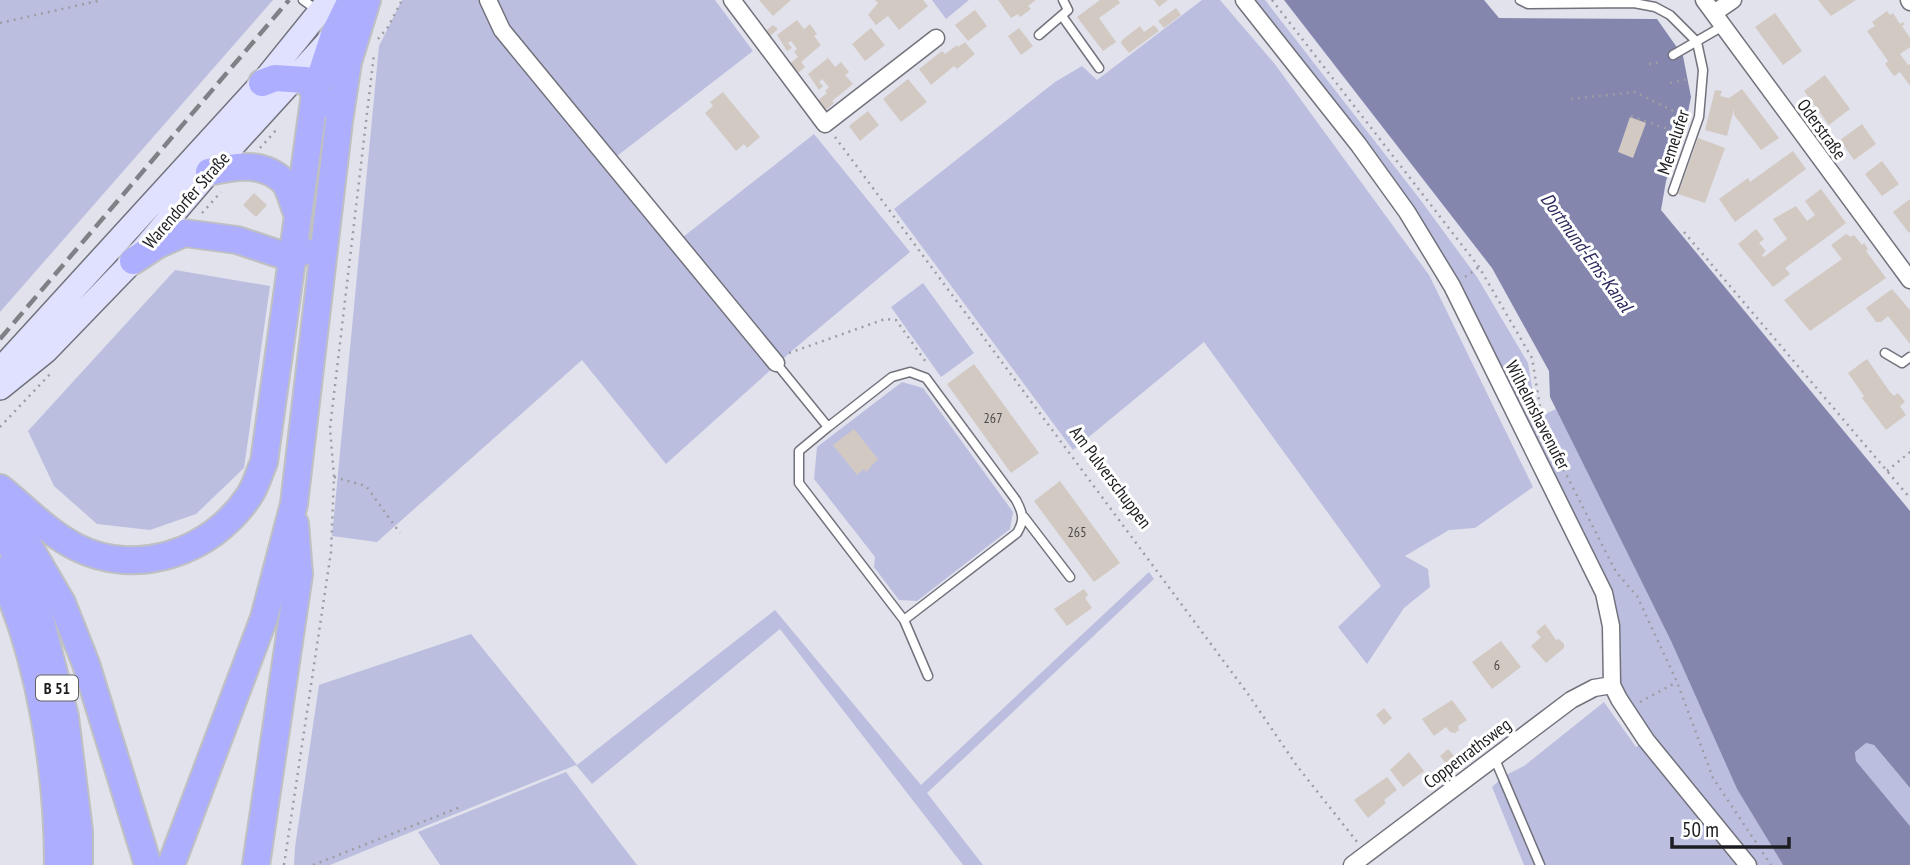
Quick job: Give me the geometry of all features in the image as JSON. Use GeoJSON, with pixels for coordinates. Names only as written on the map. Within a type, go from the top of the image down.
{"type":"FeatureCollection","features":[{"type":"Feature","properties":{"kind":"highway"},"geometry":{"type":"LineString","coordinates":[[0,488],[60,538],[78,548],[106,558],[137,561],[170,556],[194,546],[233,517],[250,494],[264,462],[297,213],[305,85],[351,0]]}},
{"type":"Feature","properties":{"kind":"highway"},"geometry":{"type":"LineString","coordinates":[[171,865],[264,618],[294,504],[339,121],[348,62],[367,0]]}},
{"type":"Feature","properties":{"kind":"highway"},"geometry":{"type":"LineString","coordinates":[[262,83],[275,78],[305,85],[339,121]]}},
{"type":"Feature","properties":{"kind":"highway"},"geometry":{"type":"LineString","coordinates":[[209,172],[240,166],[271,172],[285,183],[297,213]]}},
{"type":"Feature","properties":{"kind":"highway"},"geometry":{"type":"LineString","coordinates":[[133,261],[157,245],[184,233],[237,240],[291,258],[326,237]]}},
{"type":"Feature","properties":{"kind":"highway"},"geometry":{"type":"LineString","coordinates":[[0,497],[62,603],[86,664],[148,865]]}},
{"type":"Feature","properties":{"kind":"highway"},"geometry":{"type":"LineString","coordinates":[[256,865],[299,575],[294,504]]}},
{"type":"Feature","properties":{"kind":"highway","name":"B 51"},"geometry":{"type":"LineString","coordinates":[[0,519],[39,614],[65,717],[79,831],[79,865]]}},
{"type":"Feature","properties":{"kind":"highway","name":"B 51"},"geometry":{"type":"LineString","coordinates":[[0,572],[33,665],[46,728],[58,835],[58,865]]}},
{"type":"Feature","properties":{"kind":"main road"},"geometry":{"type":"LineString","coordinates":[[334,35],[360,0]]}},
{"type":"Feature","properties":{"kind":"main road","name":"Warendorfer Straße"},"geometry":{"type":"LineString","coordinates":[[0,374],[8,361],[262,83],[317,4]]}},
{"type":"Feature","properties":{"kind":"main road","name":"Warendorfer Straße"},"geometry":{"type":"LineString","coordinates":[[0,388],[46,351],[133,261],[209,172],[305,85]]}},
{"type":"Feature","properties":{"kind":"street"},"geometry":{"type":"LineString","coordinates":[[488,0],[502,30],[772,358]]}},
{"type":"Feature","properties":{"kind":"street"},"geometry":{"type":"LineString","coordinates":[[732,0],[825,124],[936,38]]}},
{"type":"Feature","properties":{"kind":"street","name":"Wilhelmshavenufer"},"geometry":{"type":"LineString","coordinates":[[1244,0],[1407,212],[1452,286],[1604,593],[1611,626],[1612,685],[1646,740],[1748,865]]}},
{"type":"Feature","properties":{"kind":"street"},"geometry":{"type":"LineString","coordinates":[[1713,13],[1733,0]]}},
{"type":"Feature","properties":{"kind":"street","name":"Oderstraße"},"geometry":{"type":"LineString","coordinates":[[1713,13],[1910,280]]}},
{"type":"Feature","properties":{"kind":"street","name":"Coppenrathsweg"},"geometry":{"type":"LineString","coordinates":[[1352,865],[1571,700],[1594,688],[1612,685]]}},
{"type":"Feature","properties":{"kind":"lane"},"geometry":{"type":"LineString","coordinates":[[1039,35],[1068,10],[1063,0]]}},
{"type":"Feature","properties":{"kind":"lane"},"geometry":{"type":"LineString","coordinates":[[1520,0],[1528,4],[1634,3],[1655,6],[1670,15],[1697,42]]}},
{"type":"Feature","properties":{"kind":"lane"},"geometry":{"type":"LineString","coordinates":[[1673,55],[1697,42],[1713,13]]}},
{"type":"Feature","properties":{"kind":"lane"},"geometry":{"type":"LineString","coordinates":[[1062,16],[1099,68]]}},
{"type":"Feature","properties":{"kind":"lane","name":"Memelufer"},"geometry":{"type":"LineString","coordinates":[[1673,191],[1698,122],[1703,70],[1697,42]]}},
{"type":"Feature","properties":{"kind":"lane"},"geometry":{"type":"LineString","coordinates":[[1885,352],[1902,363],[1910,357]]}},
{"type":"Feature","properties":{"kind":"lane"},"geometry":{"type":"LineString","coordinates":[[772,358],[828,427]]}},
{"type":"Feature","properties":{"kind":"lane"},"geometry":{"type":"LineString","coordinates":[[928,676],[904,620],[799,483],[799,451],[892,377],[910,372],[926,379],[1070,577]]}},
{"type":"Feature","properties":{"kind":"lane"},"geometry":{"type":"LineString","coordinates":[[904,620],[1017,533],[1024,517]]}},
{"type":"Feature","properties":{"kind":"lane"},"geometry":{"type":"LineString","coordinates":[[1494,757],[1540,865]]}},
{"type":"Feature","properties":{"kind":"path"},"geometry":{"type":"LineString","coordinates":[[0,23],[102,0]]}},
{"type":"Feature","properties":{"kind":"path"},"geometry":{"type":"LineString","coordinates":[[375,41],[388,27],[402,0]]}},
{"type":"Feature","properties":{"kind":"path"},"geometry":{"type":"LineString","coordinates":[[284,865],[331,552],[334,477],[330,428],[374,54]]}},
{"type":"Feature","properties":{"kind":"path"},"geometry":{"type":"LineString","coordinates":[[1670,83],[1688,79]]}},
{"type":"Feature","properties":{"kind":"path"},"geometry":{"type":"LineString","coordinates":[[1571,99],[1635,92],[1698,122]]}},
{"type":"Feature","properties":{"kind":"path"},"geometry":{"type":"LineString","coordinates":[[1631,116],[1692,139]]}},
{"type":"Feature","properties":{"kind":"path","name":"Am Pulverschuppen"},"geometry":{"type":"LineString","coordinates":[[825,124],[1248,694],[1297,766],[1367,853]]}},
{"type":"Feature","properties":{"kind":"path"},"geometry":{"type":"LineString","coordinates":[[1685,233],[1910,498]]}},
{"type":"Feature","properties":{"kind":"path"},"geometry":{"type":"LineString","coordinates":[[772,358],[793,353],[885,319],[896,320],[930,367],[926,379]]}},
{"type":"Feature","properties":{"kind":"path"},"geometry":{"type":"LineString","coordinates":[[0,419],[4,423]]}},
{"type":"Feature","properties":{"kind":"path"},"geometry":{"type":"LineString","coordinates":[[1887,471],[1910,452]]}},
{"type":"Feature","properties":{"kind":"path"},"geometry":{"type":"LineString","coordinates":[[334,477],[366,486],[400,533]]}},
{"type":"Feature","properties":{"kind":"path"},"geometry":{"type":"LineString","coordinates":[[1625,710],[1677,682]]}},
{"type":"Feature","properties":{"kind":"path"},"geometry":{"type":"LineString","coordinates":[[313,865],[463,806]]}},
{"type":"Feature","properties":{"kind":"shaded area"},"geometry":{"type":"Polygon","coordinates":[[[0,0],[273,0],[0,312],[0,0]]]}},
{"type":"Feature","properties":{"kind":"shaded area"},"geometry":{"type":"Polygon","coordinates":[[[402,0],[715,0],[753,51],[617,156],[683,237],[814,134],[910,252],[794,349],[666,464],[582,360],[377,542],[332,536],[379,46],[402,0]]]}},
{"type":"Feature","properties":{"kind":"shaded area"},"geometry":{"type":"Polygon","coordinates":[[[932,0],[969,0],[946,19],[932,0]]]}},
{"type":"Feature","properties":{"kind":"shaded area"},"geometry":{"type":"Polygon","coordinates":[[[1202,0],[1220,0],[1274,63],[1429,275],[1533,487],[1475,528],[1449,530],[1405,556],[1428,569],[1430,587],[1404,608],[1367,664],[1338,627],[1381,586],[1204,342],[1073,450],[894,209],[1055,82],[1082,66],[1097,80],[1202,0]]]}},
{"type":"Feature","properties":{"kind":"shaded area"},"geometry":{"type":"Polygon","coordinates":[[[1253,0],[1265,0],[1477,277],[1528,363],[1537,418],[1556,409],[1671,641],[1737,789],[1783,865],[1524,865],[1492,787],[1504,776],[1524,766],[1604,702],[1636,747],[1654,738],[1620,683],[1619,623],[1612,591],[1460,286],[1253,0]]]}},
{"type":"Feature","properties":{"kind":"shaded area"},"geometry":{"type":"Polygon","coordinates":[[[175,270],[270,286],[244,468],[196,514],[150,530],[97,524],[54,486],[28,431],[175,270]]]}},
{"type":"Feature","properties":{"kind":"shaded area"},"geometry":{"type":"Polygon","coordinates":[[[923,283],[974,353],[941,377],[891,307],[923,283]]]}},
{"type":"Feature","properties":{"kind":"shaded area"},"geometry":{"type":"Polygon","coordinates":[[[902,382],[923,388],[1013,512],[1010,529],[917,601],[899,600],[874,567],[875,557],[814,479],[817,447],[902,382]]]}},
{"type":"Feature","properties":{"kind":"shaded area"},"geometry":{"type":"Polygon","coordinates":[[[1149,572],[1154,579],[927,793],[983,865],[963,865],[780,629],[592,784],[576,765],[330,865],[294,865],[319,685],[471,634],[577,765],[775,610],[921,785],[1149,572]]]}},
{"type":"Feature","properties":{"kind":"shaded area"},"geometry":{"type":"Polygon","coordinates":[[[1866,743],[1874,745],[1910,788],[1910,826],[1856,761],[1855,751],[1866,743]]]}},
{"type":"Feature","properties":{"kind":"shaded area"},"geometry":{"type":"Polygon","coordinates":[[[566,772],[637,865],[440,865],[418,832],[566,772]]]}},
{"type":"Feature","properties":{"kind":"water","name":"Dortmund-Ems-Kanal"},"geometry":{"type":"Polygon","coordinates":[[[1284,0],[1484,0],[1499,18],[1657,19],[1683,56],[1691,97],[1685,127],[1666,181],[1661,210],[1910,511],[1910,788],[1874,745],[1866,743],[1855,752],[1856,761],[1910,826],[1910,865],[1783,865],[1737,789],[1671,641],[1550,397],[1549,371],[1492,268],[1284,0]]]}},
{"type":"Feature","properties":{"kind":"building"},"geometry":{"type":"Polygon","coordinates":[[[759,0],[791,0],[773,16],[759,0]]]}},
{"type":"Feature","properties":{"kind":"building"},"geometry":{"type":"Polygon","coordinates":[[[875,0],[923,0],[928,6],[899,30],[888,16],[876,25],[868,15],[878,3],[875,0]]]}},
{"type":"Feature","properties":{"kind":"building"},"geometry":{"type":"Polygon","coordinates":[[[998,0],[1036,0],[1028,6],[1031,9],[1020,17],[1018,14],[1011,18],[998,0]]]}},
{"type":"Feature","properties":{"kind":"building"},"geometry":{"type":"Polygon","coordinates":[[[1100,0],[1118,0],[1120,3],[1099,18],[1116,42],[1103,51],[1077,17],[1100,0]]]}},
{"type":"Feature","properties":{"kind":"building"},"geometry":{"type":"Polygon","coordinates":[[[1154,0],[1168,0],[1159,7],[1154,0]]]}},
{"type":"Feature","properties":{"kind":"building"},"geometry":{"type":"Polygon","coordinates":[[[1818,0],[1856,0],[1831,16],[1818,0]]]}},
{"type":"Feature","properties":{"kind":"building"},"geometry":{"type":"Polygon","coordinates":[[[1176,8],[1181,15],[1164,28],[1158,21],[1176,8]]]}},
{"type":"Feature","properties":{"kind":"building"},"geometry":{"type":"Polygon","coordinates":[[[975,10],[987,26],[968,41],[955,25],[975,10]]]}},
{"type":"Feature","properties":{"kind":"building"},"geometry":{"type":"Polygon","coordinates":[[[1887,11],[1890,15],[1893,13],[1900,24],[1905,24],[1902,26],[1910,38],[1910,47],[1900,54],[1908,65],[1910,64],[1910,86],[1900,72],[1894,76],[1885,64],[1888,61],[1867,31],[1875,26],[1872,22],[1887,11]]]}},
{"type":"Feature","properties":{"kind":"building"},"geometry":{"type":"Polygon","coordinates":[[[1775,13],[1802,51],[1783,65],[1755,27],[1775,13]]]}},
{"type":"Feature","properties":{"kind":"building"},"geometry":{"type":"Polygon","coordinates":[[[797,20],[804,29],[810,24],[821,45],[801,62],[805,67],[796,75],[788,65],[798,57],[794,52],[797,49],[791,41],[788,43],[792,48],[787,51],[777,35],[797,20]]]}},
{"type":"Feature","properties":{"kind":"building"},"geometry":{"type":"Polygon","coordinates":[[[773,25],[778,29],[769,37],[764,32],[773,25]]]}},
{"type":"Feature","properties":{"kind":"building"},"geometry":{"type":"Polygon","coordinates":[[[1154,25],[1159,31],[1129,53],[1121,43],[1140,26],[1144,32],[1154,25]]]}},
{"type":"Feature","properties":{"kind":"building"},"geometry":{"type":"Polygon","coordinates":[[[871,28],[885,45],[865,61],[852,44],[871,28]]]}},
{"type":"Feature","properties":{"kind":"building"},"geometry":{"type":"Polygon","coordinates":[[[1019,28],[1033,46],[1021,55],[1008,36],[1019,28]]]}},
{"type":"Feature","properties":{"kind":"building"},"geometry":{"type":"Polygon","coordinates":[[[965,42],[975,54],[957,69],[954,66],[931,85],[919,69],[942,51],[945,54],[965,42]]]}},
{"type":"Feature","properties":{"kind":"building"},"geometry":{"type":"Polygon","coordinates":[[[828,58],[835,67],[841,62],[849,72],[845,75],[853,84],[832,101],[834,103],[825,111],[817,101],[827,93],[825,91],[829,87],[822,79],[819,82],[823,86],[819,90],[808,74],[828,58]]]}},
{"type":"Feature","properties":{"kind":"building"},"geometry":{"type":"Polygon","coordinates":[[[1825,75],[1850,109],[1829,125],[1804,91],[1825,75]]]}},
{"type":"Feature","properties":{"kind":"building"},"geometry":{"type":"Polygon","coordinates":[[[908,79],[927,102],[901,122],[883,99],[908,79]]]}},
{"type":"Feature","properties":{"kind":"building"},"geometry":{"type":"Polygon","coordinates":[[[1742,89],[1779,138],[1761,150],[1734,115],[1734,109],[1727,136],[1705,130],[1715,90],[1722,91],[1720,96],[1729,98],[1742,89]]]}},
{"type":"Feature","properties":{"kind":"building"},"geometry":{"type":"Polygon","coordinates":[[[723,92],[760,137],[747,148],[744,144],[736,151],[705,113],[713,106],[710,102],[723,92]]]}},
{"type":"Feature","properties":{"kind":"building"},"geometry":{"type":"Polygon","coordinates":[[[868,111],[879,125],[860,141],[849,126],[868,111]]]}},
{"type":"Feature","properties":{"kind":"building"},"geometry":{"type":"Polygon","coordinates":[[[1630,117],[1646,123],[1633,158],[1618,152],[1630,117]]]}},
{"type":"Feature","properties":{"kind":"building"},"geometry":{"type":"Polygon","coordinates":[[[1862,124],[1876,144],[1854,160],[1840,140],[1862,124]]]}},
{"type":"Feature","properties":{"kind":"building"},"geometry":{"type":"Polygon","coordinates":[[[1698,138],[1725,148],[1705,203],[1678,194],[1698,138]]]}},
{"type":"Feature","properties":{"kind":"building"},"geometry":{"type":"Polygon","coordinates":[[[1793,151],[1806,169],[1735,222],[1719,199],[1748,178],[1750,182],[1793,151]]]}},
{"type":"Feature","properties":{"kind":"building"},"geometry":{"type":"Polygon","coordinates":[[[1882,161],[1899,184],[1882,196],[1865,174],[1882,161]]]}},
{"type":"Feature","properties":{"kind":"building"},"geometry":{"type":"Polygon","coordinates":[[[1821,189],[1846,223],[1785,268],[1790,274],[1773,287],[1738,244],[1756,229],[1764,239],[1759,243],[1766,251],[1762,255],[1764,257],[1787,239],[1773,219],[1796,206],[1807,221],[1815,215],[1805,201],[1821,189]]]}},
{"type":"Feature","properties":{"kind":"building"},"geometry":{"type":"Polygon","coordinates":[[[254,193],[267,205],[256,217],[243,205],[254,193]]]}},
{"type":"Feature","properties":{"kind":"building"},"geometry":{"type":"Polygon","coordinates":[[[1910,199],[1910,232],[1909,233],[1893,212],[1910,199]]]}},
{"type":"Feature","properties":{"kind":"building"},"geometry":{"type":"Polygon","coordinates":[[[1846,234],[1851,237],[1854,235],[1862,245],[1864,243],[1868,249],[1866,251],[1886,278],[1810,331],[1784,300],[1842,259],[1831,245],[1846,234]]]}},
{"type":"Feature","properties":{"kind":"building"},"geometry":{"type":"Polygon","coordinates":[[[1892,289],[1910,310],[1910,344],[1888,316],[1881,322],[1876,322],[1866,308],[1892,289]]]}},
{"type":"Feature","properties":{"kind":"building"},"geometry":{"type":"Polygon","coordinates":[[[1867,359],[1890,392],[1894,396],[1898,393],[1905,402],[1900,406],[1906,415],[1886,430],[1862,398],[1864,396],[1848,373],[1867,359]]]}},
{"type":"Feature","properties":{"kind":"building"},"geometry":{"type":"Polygon","coordinates":[[[974,364],[1039,453],[1011,473],[947,384],[974,364]]]}},
{"type":"Feature","properties":{"kind":"building"},"geometry":{"type":"Polygon","coordinates":[[[854,429],[878,459],[866,472],[864,469],[857,475],[833,445],[854,429]]]}},
{"type":"Feature","properties":{"kind":"building"},"geometry":{"type":"Polygon","coordinates":[[[1060,481],[1120,563],[1094,582],[1034,501],[1060,481]]]}},
{"type":"Feature","properties":{"kind":"building"},"geometry":{"type":"Polygon","coordinates":[[[1084,589],[1088,595],[1085,598],[1092,608],[1067,626],[1054,609],[1084,589]]]}},
{"type":"Feature","properties":{"kind":"building"},"geometry":{"type":"Polygon","coordinates":[[[1545,624],[1556,640],[1559,639],[1564,644],[1564,648],[1546,663],[1531,646],[1541,637],[1536,632],[1545,624]]]}},
{"type":"Feature","properties":{"kind":"building"},"geometry":{"type":"Polygon","coordinates":[[[1501,641],[1521,667],[1492,689],[1472,662],[1501,641]]]}},
{"type":"Feature","properties":{"kind":"building"},"geometry":{"type":"Polygon","coordinates":[[[1452,700],[1467,720],[1458,726],[1459,730],[1455,733],[1446,727],[1434,736],[1422,719],[1452,700]]]}},
{"type":"Feature","properties":{"kind":"building"},"geometry":{"type":"Polygon","coordinates":[[[1384,708],[1392,718],[1384,725],[1376,715],[1384,708]]]}},
{"type":"Feature","properties":{"kind":"building"},"geometry":{"type":"Polygon","coordinates":[[[1448,749],[1455,757],[1446,764],[1440,756],[1448,749]]]}},
{"type":"Feature","properties":{"kind":"building"},"geometry":{"type":"Polygon","coordinates":[[[1409,752],[1424,771],[1403,787],[1390,770],[1409,752]]]}},
{"type":"Feature","properties":{"kind":"building"},"geometry":{"type":"Polygon","coordinates":[[[1387,777],[1397,790],[1368,818],[1354,800],[1387,777]]]}},
{"type":"Feature","properties":{"kind":"railway"},"geometry":{"type":"LineString","coordinates":[[0,339],[289,0]]}}]}
